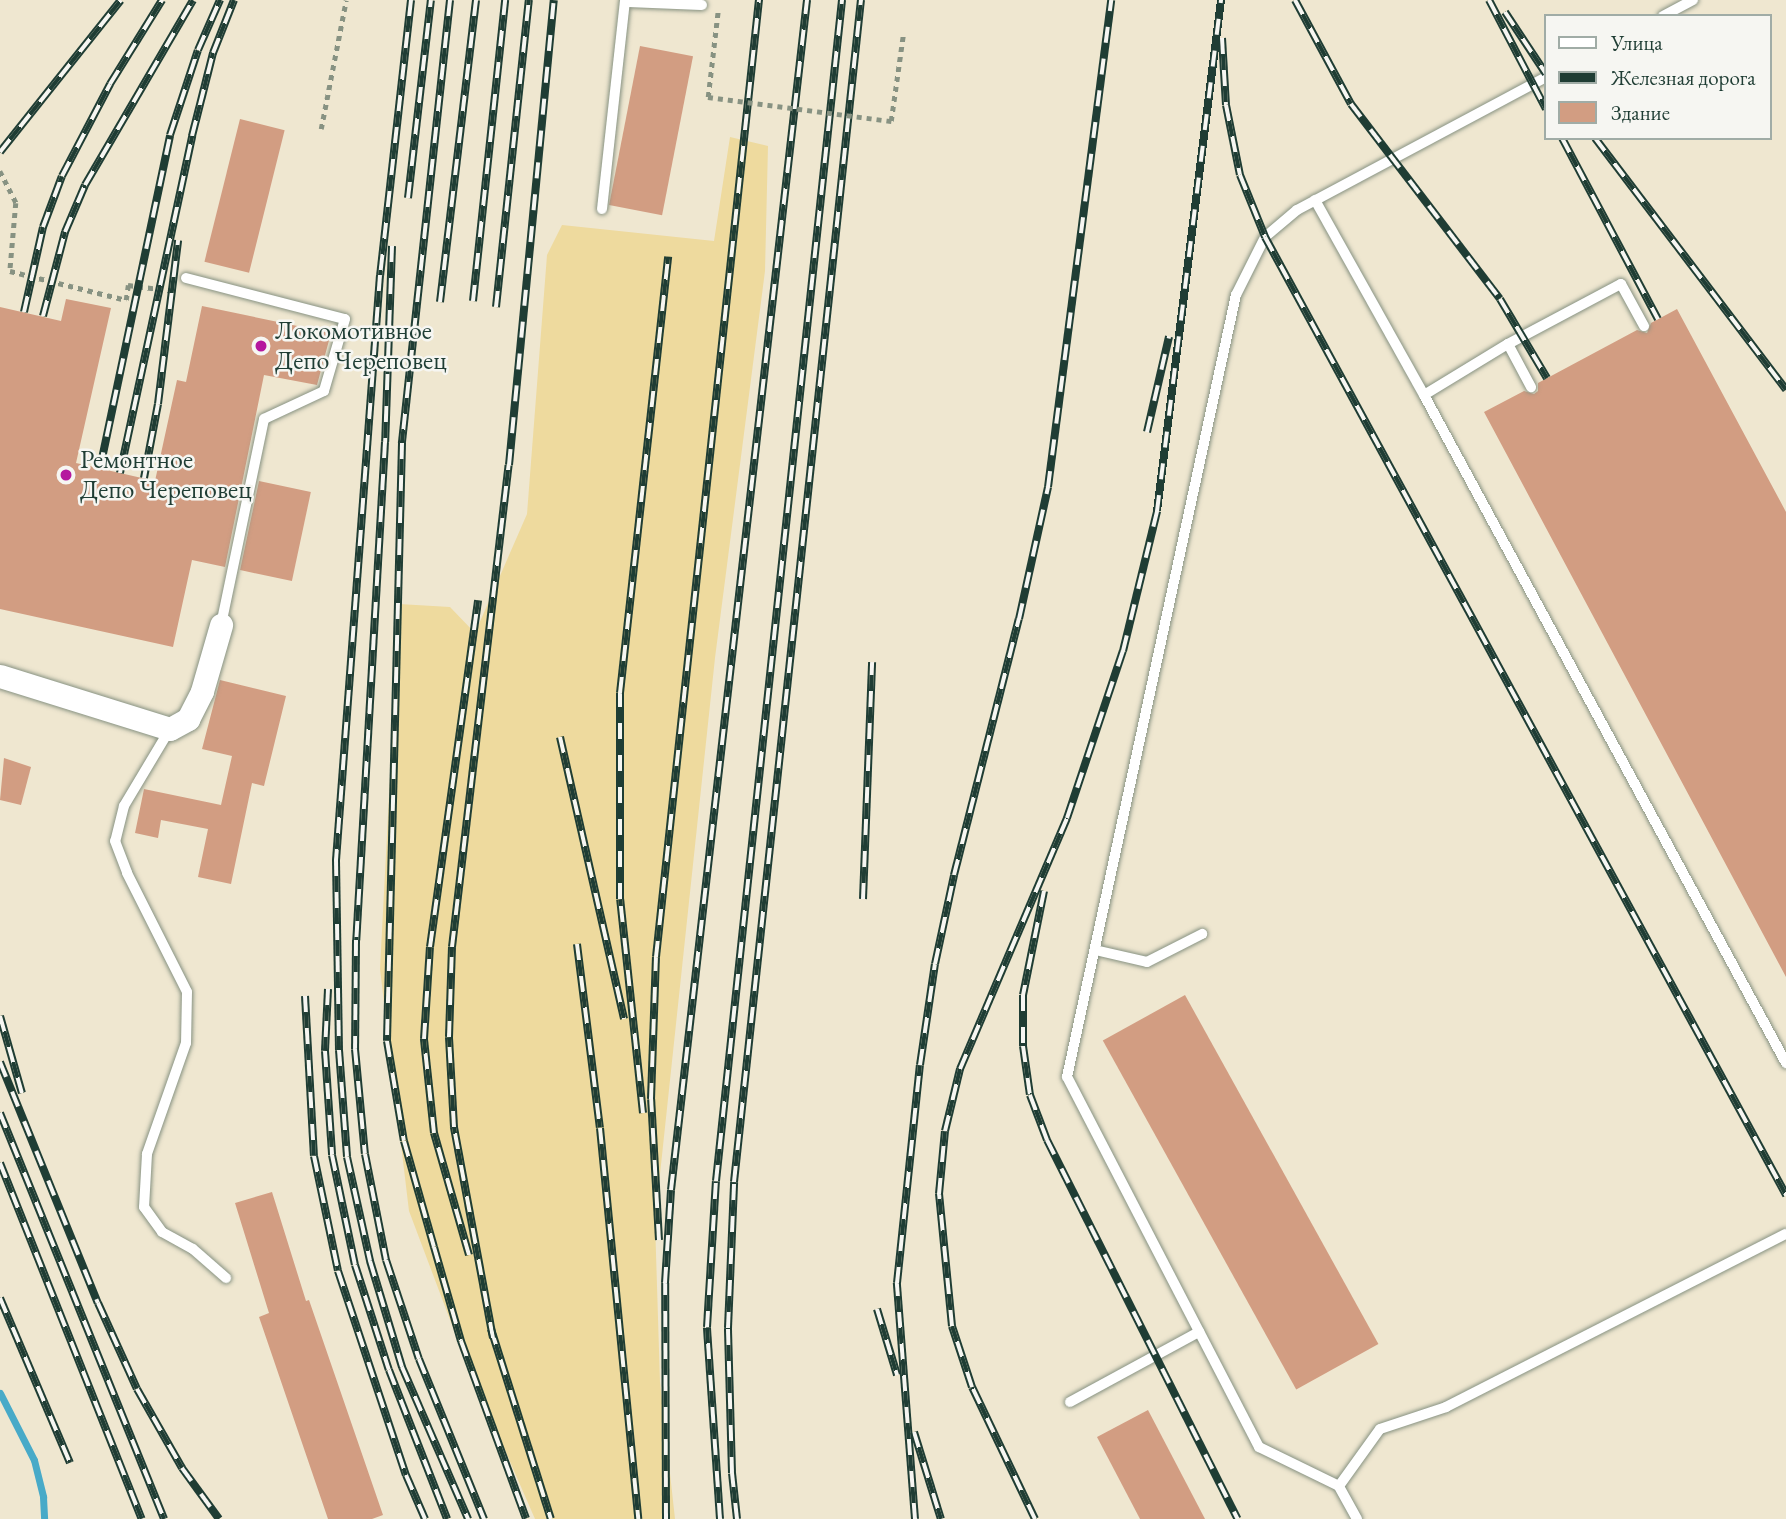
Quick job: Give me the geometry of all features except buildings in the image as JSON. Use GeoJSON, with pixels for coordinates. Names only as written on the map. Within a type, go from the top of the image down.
{"type":"FeatureCollection","features":[{"type":"Feature","properties":{"kind":"street"},"geometry":{"type":"LineString","coordinates":[[0,676],[170,729],[188,719],[202,691],[221,625]]}},
{"type":"Feature","properties":{"kind":"lane"},"geometry":{"type":"LineString","coordinates":[[1667,14],[1693,0]]}},
{"type":"Feature","properties":{"kind":"lane"},"geometry":{"type":"LineString","coordinates":[[602,209],[626,1],[702,5]]}},
{"type":"Feature","properties":{"kind":"lane"},"geometry":{"type":"LineString","coordinates":[[1357,1519],[1339,1486],[1259,1447],[1067,1077],[1236,295],[1265,237],[1297,210],[1544,78]]}},
{"type":"Feature","properties":{"kind":"lane"},"geometry":{"type":"LineString","coordinates":[[1315,200],[1424,395],[1786,1063]]}},
{"type":"Feature","properties":{"kind":"lane"},"geometry":{"type":"LineString","coordinates":[[186,278],[345,319],[324,391],[264,419],[221,625]]}},
{"type":"Feature","properties":{"kind":"lane"},"geometry":{"type":"LineString","coordinates":[[1424,395],[1508,344],[1621,284],[1644,326]]}},
{"type":"Feature","properties":{"kind":"lane"},"geometry":{"type":"LineString","coordinates":[[1508,344],[1531,387]]}},
{"type":"Feature","properties":{"kind":"lane"},"geometry":{"type":"LineString","coordinates":[[170,729],[124,806],[115,841],[127,873],[187,992],[186,1043],[147,1154],[144,1207],[162,1232],[193,1249],[226,1278]]}},
{"type":"Feature","properties":{"kind":"lane"},"geometry":{"type":"LineString","coordinates":[[1095,950],[1147,962],[1202,934]]}},
{"type":"Feature","properties":{"kind":"lane"},"geometry":{"type":"LineString","coordinates":[[1339,1486],[1380,1429],[1446,1407],[1786,1234]]}},
{"type":"Feature","properties":{"kind":"lane"},"geometry":{"type":"LineString","coordinates":[[1070,1402],[1199,1332]]}},
{"type":"Feature","properties":{"kind":"path"},"geometry":{"type":"LineString","coordinates":[[321,129],[346,0]]}},
{"type":"Feature","properties":{"kind":"path"},"geometry":{"type":"LineString","coordinates":[[719,6],[708,97],[891,121],[903,36]]}},
{"type":"Feature","properties":{"kind":"path"},"geometry":{"type":"LineString","coordinates":[[0,171],[16,203],[10,271],[126,300],[128,285],[183,292],[186,278]]}},
{"type":"Feature","properties":{"kind":"sand"},"geometry":{"type":"Polygon","coordinates":[[[730,137],[768,146],[765,271],[715,658],[655,1221],[660,1382],[675,1519],[535,1519],[461,1349],[409,1211],[380,969],[399,604],[450,607],[475,633],[527,514],[547,255],[562,225],[714,241],[730,137]]]}},
{"type":"Feature","properties":{"kind":"waterway"},"geometry":{"type":"LineString","coordinates":[[0,1393],[34,1460],[43,1497],[44,1519]]}},
{"type":"Feature","properties":{"kind":"railway"},"geometry":{"type":"LineString","coordinates":[[0,152],[121,0]]}},
{"type":"Feature","properties":{"kind":"railway"},"geometry":{"type":"LineString","coordinates":[[24,312],[43,227],[62,176],[110,84],[162,0]]}},
{"type":"Feature","properties":{"kind":"railway"},"geometry":{"type":"LineString","coordinates":[[43,316],[65,232],[85,185],[193,0]]}},
{"type":"Feature","properties":{"kind":"railway"},"geometry":{"type":"LineString","coordinates":[[100,468],[170,135],[198,50],[220,0]]}},
{"type":"Feature","properties":{"kind":"railway"},"geometry":{"type":"LineString","coordinates":[[120,473],[192,136],[213,53],[234,0]]}},
{"type":"Feature","properties":{"kind":"railway"},"geometry":{"type":"LineString","coordinates":[[411,0],[380,275],[336,860],[339,1050],[347,1157],[370,1261],[402,1367],[468,1519]]}},
{"type":"Feature","properties":{"kind":"railway"},"geometry":{"type":"LineString","coordinates":[[408,198],[431,0]]}},
{"type":"Feature","properties":{"kind":"railway"},"geometry":{"type":"LineString","coordinates":[[450,0],[402,443],[387,1041],[404,1141],[461,1341],[526,1519]]}},
{"type":"Feature","properties":{"kind":"railway"},"geometry":{"type":"LineString","coordinates":[[440,302],[476,0]]}},
{"type":"Feature","properties":{"kind":"railway"},"geometry":{"type":"LineString","coordinates":[[473,301],[505,0]]}},
{"type":"Feature","properties":{"kind":"railway"},"geometry":{"type":"LineString","coordinates":[[496,307],[529,0]]}},
{"type":"Feature","properties":{"kind":"railway"},"geometry":{"type":"LineString","coordinates":[[493,1338],[454,1127],[449,1037],[452,947],[509,465],[554,0]]}},
{"type":"Feature","properties":{"kind":"railway"},"geometry":{"type":"LineString","coordinates":[[659,1240],[651,1099],[656,957],[759,0]]}},
{"type":"Feature","properties":{"kind":"railway"},"geometry":{"type":"LineString","coordinates":[[666,1519],[665,1283],[671,1190],[807,0]]}},
{"type":"Feature","properties":{"kind":"railway"},"geometry":{"type":"LineString","coordinates":[[720,1519],[707,1327],[716,1181],[842,0]]}},
{"type":"Feature","properties":{"kind":"railway"},"geometry":{"type":"LineString","coordinates":[[737,1519],[732,1473],[728,1328],[734,1182],[861,0]]}},
{"type":"Feature","properties":{"kind":"railway"},"geometry":{"type":"LineString","coordinates":[[915,1519],[897,1283],[920,1065],[935,964],[954,875],[1019,619],[1048,487],[1111,0]]}},
{"type":"Feature","properties":{"kind":"railway"},"geometry":{"type":"LineString","coordinates":[[1035,1519],[972,1387],[952,1326],[939,1194],[945,1131],[960,1069],[1067,818],[1123,651],[1157,511],[1221,0]]}},
{"type":"Feature","properties":{"kind":"railway"},"geometry":{"type":"LineString","coordinates":[[1295,0],[1351,104],[1500,299],[1547,378]]}},
{"type":"Feature","properties":{"kind":"railway"},"geometry":{"type":"LineString","coordinates":[[1489,0],[1544,105]]}},
{"type":"Feature","properties":{"kind":"railway"},"geometry":{"type":"LineString","coordinates":[[1505,12],[1544,71]]}},
{"type":"Feature","properties":{"kind":"railway"},"geometry":{"type":"LineString","coordinates":[[1222,38],[1226,105],[1240,175],[1265,237],[1786,1195]]}},
{"type":"Feature","properties":{"kind":"railway"},"geometry":{"type":"LineString","coordinates":[[1563,140],[1658,319]]}},
{"type":"Feature","properties":{"kind":"railway"},"geometry":{"type":"LineString","coordinates":[[1597,140],[1786,390]]}},
{"type":"Feature","properties":{"kind":"railway"},"geometry":{"type":"LineString","coordinates":[[144,478],[158,404],[178,240]]}},
{"type":"Feature","properties":{"kind":"railway"},"geometry":{"type":"LineString","coordinates":[[392,246],[385,442],[356,940],[355,1049],[365,1154],[386,1260],[419,1359],[484,1519]]}},
{"type":"Feature","properties":{"kind":"railway"},"geometry":{"type":"LineString","coordinates":[[643,1113],[620,899],[620,693],[668,257]]}},
{"type":"Feature","properties":{"kind":"railway"},"geometry":{"type":"LineString","coordinates":[[1147,432],[1169,337]]}},
{"type":"Feature","properties":{"kind":"railway"},"geometry":{"type":"LineString","coordinates":[[469,1255],[434,1133],[424,1039],[430,947],[478,600]]}},
{"type":"Feature","properties":{"kind":"railway"},"geometry":{"type":"LineString","coordinates":[[863,899],[872,662]]}},
{"type":"Feature","properties":{"kind":"railway"},"geometry":{"type":"LineString","coordinates":[[560,737],[624,1019]]}},
{"type":"Feature","properties":{"kind":"railway"},"geometry":{"type":"LineString","coordinates":[[1044,891],[1023,995],[1023,1046],[1030,1095],[1047,1140],[1238,1519]]}},
{"type":"Feature","properties":{"kind":"railway"},"geometry":{"type":"LineString","coordinates":[[577,944],[600,1128],[638,1519]]}},
{"type":"Feature","properties":{"kind":"railway"},"geometry":{"type":"LineString","coordinates":[[328,989],[325,1051],[332,1155],[355,1265],[389,1370],[447,1519]]}},
{"type":"Feature","properties":{"kind":"railway"},"geometry":{"type":"LineString","coordinates":[[305,996],[314,1156],[338,1271],[406,1475],[425,1519]]}},
{"type":"Feature","properties":{"kind":"railway"},"geometry":{"type":"LineString","coordinates":[[0,1016],[22,1093]]}},
{"type":"Feature","properties":{"kind":"railway"},"geometry":{"type":"LineString","coordinates":[[0,1062],[98,1303],[137,1389],[182,1468],[219,1519]]}},
{"type":"Feature","properties":{"kind":"railway"},"geometry":{"type":"LineString","coordinates":[[0,1113],[164,1519]]}},
{"type":"Feature","properties":{"kind":"railway"},"geometry":{"type":"LineString","coordinates":[[0,1163],[142,1519]]}},
{"type":"Feature","properties":{"kind":"railway"},"geometry":{"type":"LineString","coordinates":[[0,1298],[70,1463]]}},
{"type":"Feature","properties":{"kind":"railway"},"geometry":{"type":"LineString","coordinates":[[877,1309],[897,1375]]}},
{"type":"Feature","properties":{"kind":"railway"},"geometry":{"type":"LineString","coordinates":[[491,1329],[551,1519]]}},
{"type":"Feature","properties":{"kind":"railway"},"geometry":{"type":"LineString","coordinates":[[914,1432],[941,1519]]}},
{"type":"Feature","properties":{"kind":"place","name":"Локомотивное Депо Череповец"},"geometry":{"type":"Point","coordinates":[261,346]}},
{"type":"Feature","properties":{"kind":"place","name":"Ремонтное Депо Череповец"},"geometry":{"type":"Point","coordinates":[66,475]}}]}
